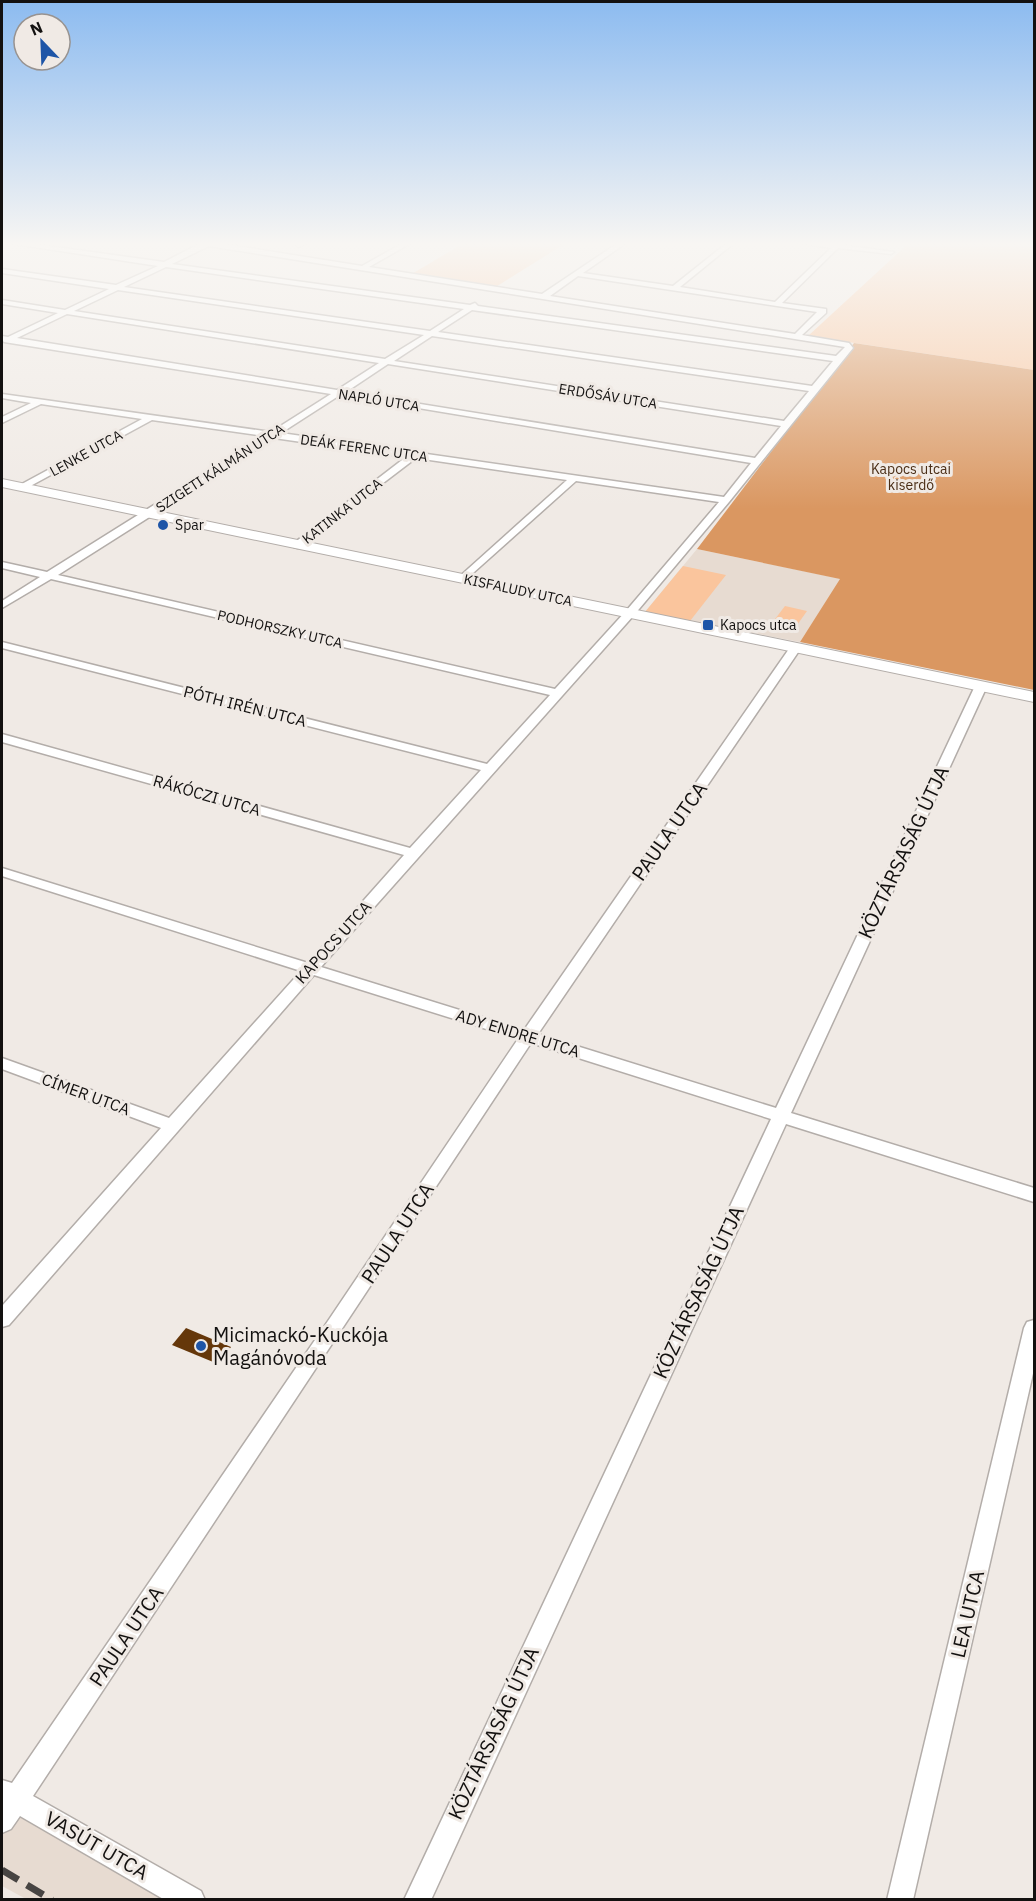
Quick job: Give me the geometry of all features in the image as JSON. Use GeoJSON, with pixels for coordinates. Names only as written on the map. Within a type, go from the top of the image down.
{"type":"FeatureCollection","features":[{"type":"Feature","properties":{"kind":"street"},"geometry":{"type":"LineString","coordinates":[[4,340],[22,332]]}},
{"type":"Feature","properties":{"kind":"street","name":"ERDŐSÁV UTCA"},"geometry":{"type":"LineString","coordinates":[[195,332],[788,424]]}},
{"type":"Feature","properties":{"kind":"street"},"geometry":{"type":"LineString","coordinates":[[423,332],[814,389]]}},
{"type":"Feature","properties":{"kind":"street"},"geometry":{"type":"LineString","coordinates":[[645,332],[837,359]]}},
{"type":"Feature","properties":{"kind":"street"},"geometry":{"type":"LineString","coordinates":[[763,332],[796,337],[801,332]]}},
{"type":"Feature","properties":{"kind":"street","name":"SZIGETI KÁLMÁN UTCA"},"geometry":{"type":"LineString","coordinates":[[2,606],[432,333]]}},
{"type":"Feature","properties":{"kind":"street","name":"KAPOCS UTCA"},"geometry":{"type":"LineString","coordinates":[[2,1318],[413,853],[630,613],[788,424],[837,359],[849,348],[849,345],[796,337]]}},
{"type":"Feature","properties":{"kind":"street","name":"NAPLÓ UTCA"},"geometry":{"type":"LineString","coordinates":[[4,340],[757,461]]}},
{"type":"Feature","properties":{"kind":"street","name":"DEÁK FERENC UTCA"},"geometry":{"type":"LineString","coordinates":[[2,396],[726,500]]}},
{"type":"Feature","properties":{"kind":"street"},"geometry":{"type":"LineString","coordinates":[[2,420],[40,401]]}},
{"type":"Feature","properties":{"kind":"street","name":"LENKE UTCA"},"geometry":{"type":"LineString","coordinates":[[23,488],[149,418]]}},
{"type":"Feature","properties":{"kind":"street","name":"KATINKA UTCA"},"geometry":{"type":"LineString","coordinates":[[298,545],[414,455]]}},
{"type":"Feature","properties":{"kind":"street"},"geometry":{"type":"LineString","coordinates":[[463,579],[574,478]]}},
{"type":"Feature","properties":{"kind":"street","name":"KISFALUDY UTCA"},"geometry":{"type":"LineString","coordinates":[[2,483],[1035,697]]}},
{"type":"Feature","properties":{"kind":"street","name":"PODHORSZKY UTCA"},"geometry":{"type":"LineString","coordinates":[[2,566],[558,693]]}},
{"type":"Feature","properties":{"kind":"street","name":"PÓTH IRÉN UTCA"},"geometry":{"type":"LineString","coordinates":[[2,645],[489,768]]}},
{"type":"Feature","properties":{"kind":"street","name":"PAULA UTCA"},"geometry":{"type":"LineString","coordinates":[[6,1803],[330,1334],[528,1036],[795,648]]}},
{"type":"Feature","properties":{"kind":"street","name":"KÖZTÁRSASÁG ÚTJA"},"geometry":{"type":"LineString","coordinates":[[417,1899],[779,1116],[981,686]]}},
{"type":"Feature","properties":{"kind":"street","name":"RÁKÓCZI UTCA"},"geometry":{"type":"LineString","coordinates":[[2,738],[413,853]]}},
{"type":"Feature","properties":{"kind":"street","name":"ADY ENDRE UTCA"},"geometry":{"type":"LineString","coordinates":[[2,872],[1035,1195]]}},
{"type":"Feature","properties":{"kind":"street","name":"CÍMER UTCA"},"geometry":{"type":"LineString","coordinates":[[2,1063],[171,1125]]}},
{"type":"Feature","properties":{"kind":"street","name":"LEA UTCA"},"geometry":{"type":"LineString","coordinates":[[900,1899],[1035,1328]]}},
{"type":"Feature","properties":{"kind":"street","name":"VASÚT UTCA"},"geometry":{"type":"LineString","coordinates":[[6,1803],[192,1899]]}},
{"type":"Feature","properties":{"kind":"shaded area"},"geometry":{"type":"Polygon","coordinates":[[[813,332],[1034,332],[1034,370],[808,336],[813,332]]]}},
{"type":"Feature","properties":{"kind":"shaded area"},"geometry":{"type":"Polygon","coordinates":[[[697,549],[841,579],[800,642],[645,612],[697,549]]]}},
{"type":"Feature","properties":{"kind":"shaded area"},"geometry":{"type":"Polygon","coordinates":[[[683,566],[726,575],[690,621],[645,612],[683,566]]]}},
{"type":"Feature","properties":{"kind":"shaded area"},"geometry":{"type":"Polygon","coordinates":[[[785,606],[807,611],[795,628],[772,623],[785,606]]]}},
{"type":"Feature","properties":{"kind":"shaded area"},"geometry":{"type":"Polygon","coordinates":[[[2,1807],[162,1899],[26,1899],[2,1886],[2,1807]]]}},
{"type":"Feature","properties":{"kind":"green space","name":"Kapocs utcai kiserdő"},"geometry":{"type":"Polygon","coordinates":[[[854,343],[1034,370],[1034,690],[800,642],[840,579],[697,549],[854,343]]]}},
{"type":"Feature","properties":{"kind":"building","name":"Micimackó-Kuckója Magánóvoda"},"geometry":{"type":"Polygon","coordinates":[[[186,1328],[231,1347],[218,1364],[172,1345],[186,1328]]]}},
{"type":"Feature","properties":{"kind":"railway"},"geometry":{"type":"LineString","coordinates":[[2,1870],[52,1900]]}},
{"type":"Feature","properties":{"kind":"place","name":"Spar"},"geometry":{"type":"Point","coordinates":[163,525]}},
{"type":"Feature","properties":{"kind":"place","name":"Kapocs utca"},"geometry":{"type":"Point","coordinates":[708,625]}},
{"type":"Feature","properties":{"kind":"place","name":"Micimackó-Kuckója Magánóvoda"},"geometry":{"type":"Point","coordinates":[201,1346]}}]}
